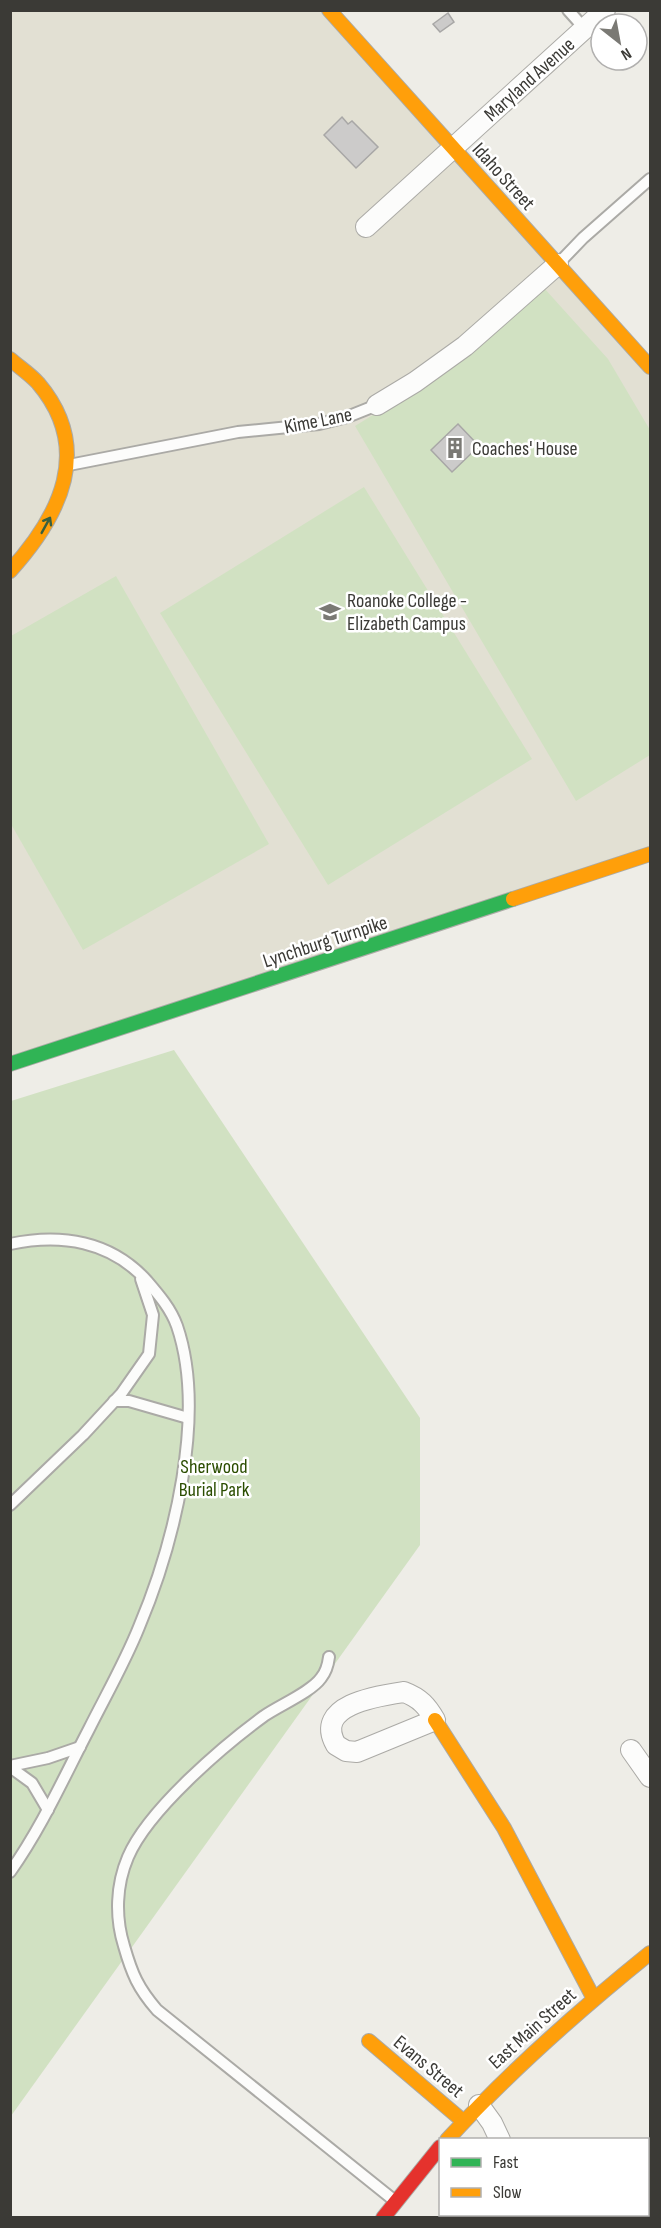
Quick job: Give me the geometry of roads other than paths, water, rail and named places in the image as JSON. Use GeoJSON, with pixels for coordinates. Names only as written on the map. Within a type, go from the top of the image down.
{"type":"FeatureCollection","features":[{"type":"Feature","properties":{"kind":"street","name":"Idaho Street"},"geometry":{"type":"LineString","coordinates":[[329,10],[651,367]]}},
{"type":"Feature","properties":{"kind":"street","name":"Maryland Avenue"},"geometry":{"type":"LineString","coordinates":[[366,227],[605,10]]}},
{"type":"Feature","properties":{"kind":"street","name":"Kime Lane"},"geometry":{"type":"LineString","coordinates":[[377,405],[415,382],[465,346],[558,264]]}},
{"type":"Feature","properties":{"kind":"street"},"geometry":{"type":"LineString","coordinates":[[10,359],[50,399],[61,418],[67,436],[67,465],[59,500],[46,528],[32,549],[10,571]]}},
{"type":"Feature","properties":{"kind":"street","name":"Lynchburg Turnpike"},"geometry":{"type":"LineString","coordinates":[[10,1064],[651,854]]}},
{"type":"Feature","properties":{"kind":"street"},"geometry":{"type":"LineString","coordinates":[[435,1720],[357,1752],[346,1751],[336,1745],[330,1729],[333,1720],[340,1712],[352,1704],[381,1695],[404,1692],[425,1704],[504,1828],[594,1998]]}},
{"type":"Feature","properties":{"kind":"street"},"geometry":{"type":"LineString","coordinates":[[631,1750],[651,1778]]}},
{"type":"Feature","properties":{"kind":"street","name":"East Main Street"},"geometry":{"type":"LineString","coordinates":[[448,2138],[478,2105],[545,2040],[651,1953]]}},
{"type":"Feature","properties":{"kind":"street","name":"Evans Street"},"geometry":{"type":"LineString","coordinates":[[369,2041],[464,2121]]}},
{"type":"Feature","properties":{"kind":"street"},"geometry":{"type":"LineString","coordinates":[[478,2105],[492,2123],[500,2138]]}},
{"type":"Feature","properties":{"kind":"street"},"geometry":{"type":"LineString","coordinates":[[383,2217],[439,2149]]}},
{"type":"Feature","properties":{"kind":"lane"},"geometry":{"type":"LineString","coordinates":[[568,10],[585,29]]}},
{"type":"Feature","properties":{"kind":"lane"},"geometry":{"type":"LineString","coordinates":[[558,264],[583,238],[651,179]]}},
{"type":"Feature","properties":{"kind":"lane","name":"Kime Lane"},"geometry":{"type":"LineString","coordinates":[[67,465],[238,432],[319,424],[347,417],[377,405]]}},
{"type":"Feature","properties":{"kind":"lane"},"geometry":{"type":"LineString","coordinates":[[10,1244],[48,1239],[78,1241],[100,1247],[120,1257],[139,1273],[164,1300],[176,1325],[188,1376],[185,1457],[173,1521],[158,1575],[139,1628],[48,1810],[10,1872]]}},
{"type":"Feature","properties":{"kind":"lane"},"geometry":{"type":"LineString","coordinates":[[10,1505],[83,1435],[114,1401],[149,1354],[153,1315],[139,1273]]}},
{"type":"Feature","properties":{"kind":"lane"},"geometry":{"type":"LineString","coordinates":[[114,1401],[129,1401],[188,1418]]}},
{"type":"Feature","properties":{"kind":"lane"},"geometry":{"type":"LineString","coordinates":[[329,1657],[327,1669],[317,1683],[266,1715],[238,1737],[162,1808],[141,1834],[128,1856],[120,1883],[117,1906],[120,1935],[132,1974],[141,1991],[157,2010],[396,2201]]}},
{"type":"Feature","properties":{"kind":"lane"},"geometry":{"type":"LineString","coordinates":[[10,1766],[48,1758],[80,1747]]}},
{"type":"Feature","properties":{"kind":"lane"},"geometry":{"type":"LineString","coordinates":[[10,1766],[32,1783],[48,1810]]}},
{"type":"Feature","properties":{"kind":"place","name":"Coaches' House"},"geometry":{"type":"Point","coordinates":[455,448]}},
{"type":"Feature","properties":{"kind":"place","name":"Roanoke College - Elizabeth Campus"},"geometry":{"type":"Point","coordinates":[330,612]}},
{"type":"Feature","properties":{"kind":"park label","name":"Sherwood Burial Park"},"geometry":{"type":"Point","coordinates":[214,1478]}}]}
